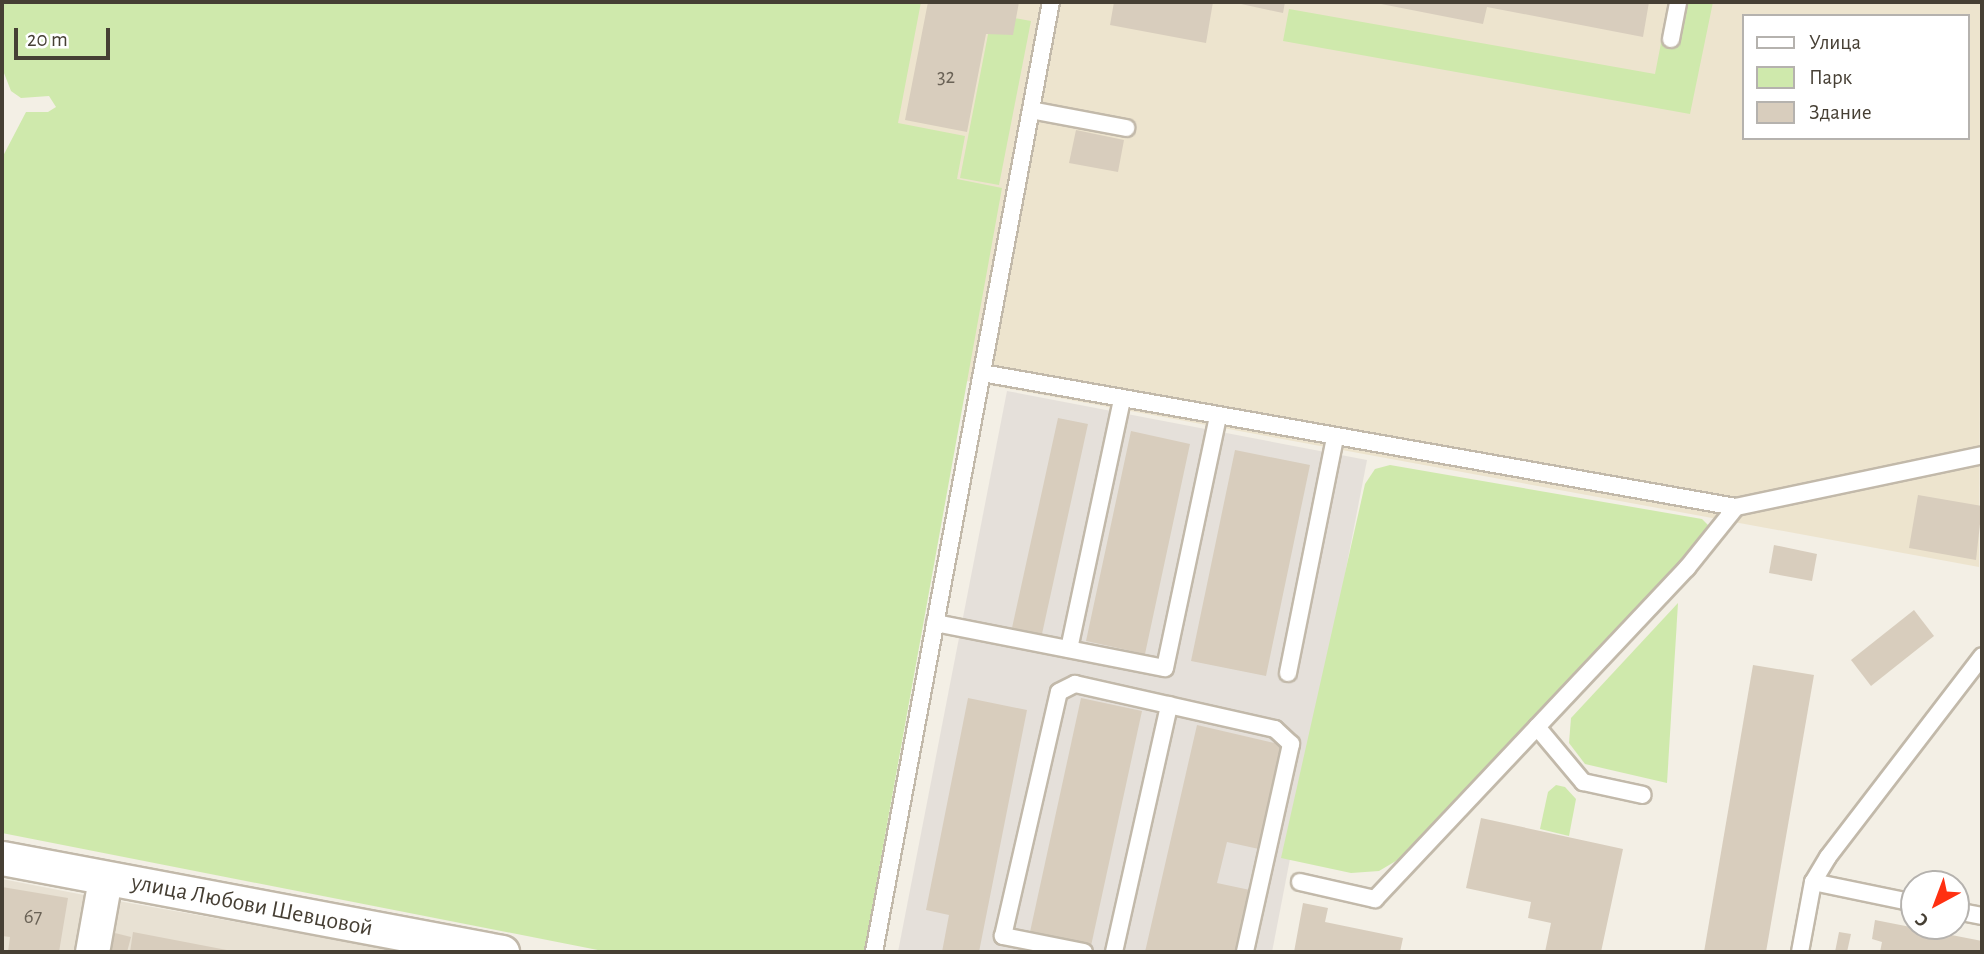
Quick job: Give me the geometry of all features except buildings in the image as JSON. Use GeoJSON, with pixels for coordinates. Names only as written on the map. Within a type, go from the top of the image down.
{"type":"FeatureCollection","features":[{"type":"Feature","properties":{"kind":"street","name":"улица Любови Шевцовой"},"geometry":{"type":"LineString","coordinates":[[2,858],[432,946],[502,952]]}},
{"type":"Feature","properties":{"kind":"street"},"geometry":{"type":"LineString","coordinates":[[92,952],[105,879]]}},
{"type":"Feature","properties":{"kind":"lane"},"geometry":{"type":"LineString","coordinates":[[874,952],[1051,2]]}},
{"type":"Feature","properties":{"kind":"lane"},"geometry":{"type":"LineString","coordinates":[[1671,39],[1678,2]]}},
{"type":"Feature","properties":{"kind":"lane"},"geometry":{"type":"LineString","coordinates":[[1031,110],[1126,128]]}},
{"type":"Feature","properties":{"kind":"lane"},"geometry":{"type":"LineString","coordinates":[[982,373],[1335,438],[1736,507],[1982,455]]}},
{"type":"Feature","properties":{"kind":"lane"},"geometry":{"type":"LineString","coordinates":[[1069,649],[1122,399]]}},
{"type":"Feature","properties":{"kind":"lane"},"geometry":{"type":"LineString","coordinates":[[935,623],[1165,668],[1217,417]]}},
{"type":"Feature","properties":{"kind":"lane"},"geometry":{"type":"LineString","coordinates":[[1287,673],[1335,438]]}},
{"type":"Feature","properties":{"kind":"lane"},"geometry":{"type":"LineString","coordinates":[[1300,882],[1375,899],[1688,568],[1736,507]]}},
{"type":"Feature","properties":{"kind":"lane"},"geometry":{"type":"LineString","coordinates":[[1800,952],[1812,882],[1982,656]]}},
{"type":"Feature","properties":{"kind":"lane"},"geometry":{"type":"LineString","coordinates":[[1084,952],[1003,936],[1059,692],[1075,684],[1275,729],[1291,744],[1245,952]]}},
{"type":"Feature","properties":{"kind":"lane"},"geometry":{"type":"LineString","coordinates":[[1114,952],[1169,705]]}},
{"type":"Feature","properties":{"kind":"lane"},"geometry":{"type":"LineString","coordinates":[[1537,727],[1583,782],[1643,795]]}},
{"type":"Feature","properties":{"kind":"lane"},"geometry":{"type":"LineString","coordinates":[[1812,882],[1900,899]]}},
{"type":"Feature","properties":{"kind":"shaded area"},"geometry":{"type":"Polygon","coordinates":[[[182,2],[1982,2],[1979,567],[934,375],[182,2]]]}},
{"type":"Feature","properties":{"kind":"shaded area"},"geometry":{"type":"Polygon","coordinates":[[[1007,391],[1367,460],[1272,952],[898,952],[1007,391]]]}},
{"type":"Feature","properties":{"kind":"shaded area"},"geometry":{"type":"Polygon","coordinates":[[[2,879],[79,894],[404,952],[2,952],[2,879]]]}},
{"type":"Feature","properties":{"kind":"green space"},"geometry":{"type":"Polygon","coordinates":[[[2,2],[921,2],[898,123],[965,136],[957,179],[1002,188],[864,952],[608,952],[2,833],[2,158],[26,112],[48,112],[56,107],[49,96],[21,98],[11,91],[2,68],[2,2]]]}},
{"type":"Feature","properties":{"kind":"green space"},"geometry":{"type":"Polygon","coordinates":[[[1669,2],[1713,2],[1690,114],[1283,41],[1289,9],[1655,74],[1669,2]]]}},
{"type":"Feature","properties":{"kind":"green space"},"geometry":{"type":"Polygon","coordinates":[[[992,14],[1031,21],[999,185],[960,178],[992,14]]]}},
{"type":"Feature","properties":{"kind":"green space"},"geometry":{"type":"Polygon","coordinates":[[[1390,465],[1702,519],[1709,526],[1678,566],[1406,855],[1379,871],[1351,873],[1281,858],[1365,484],[1375,469],[1390,465]]]}},
{"type":"Feature","properties":{"kind":"green space"},"geometry":{"type":"Polygon","coordinates":[[[1678,603],[1667,783],[1585,764],[1569,743],[1571,718],[1678,603]]]}},
{"type":"Feature","properties":{"kind":"green space"},"geometry":{"type":"Polygon","coordinates":[[[1556,785],[1565,787],[1576,799],[1569,836],[1540,829],[1548,792],[1556,785]]]}}]}
